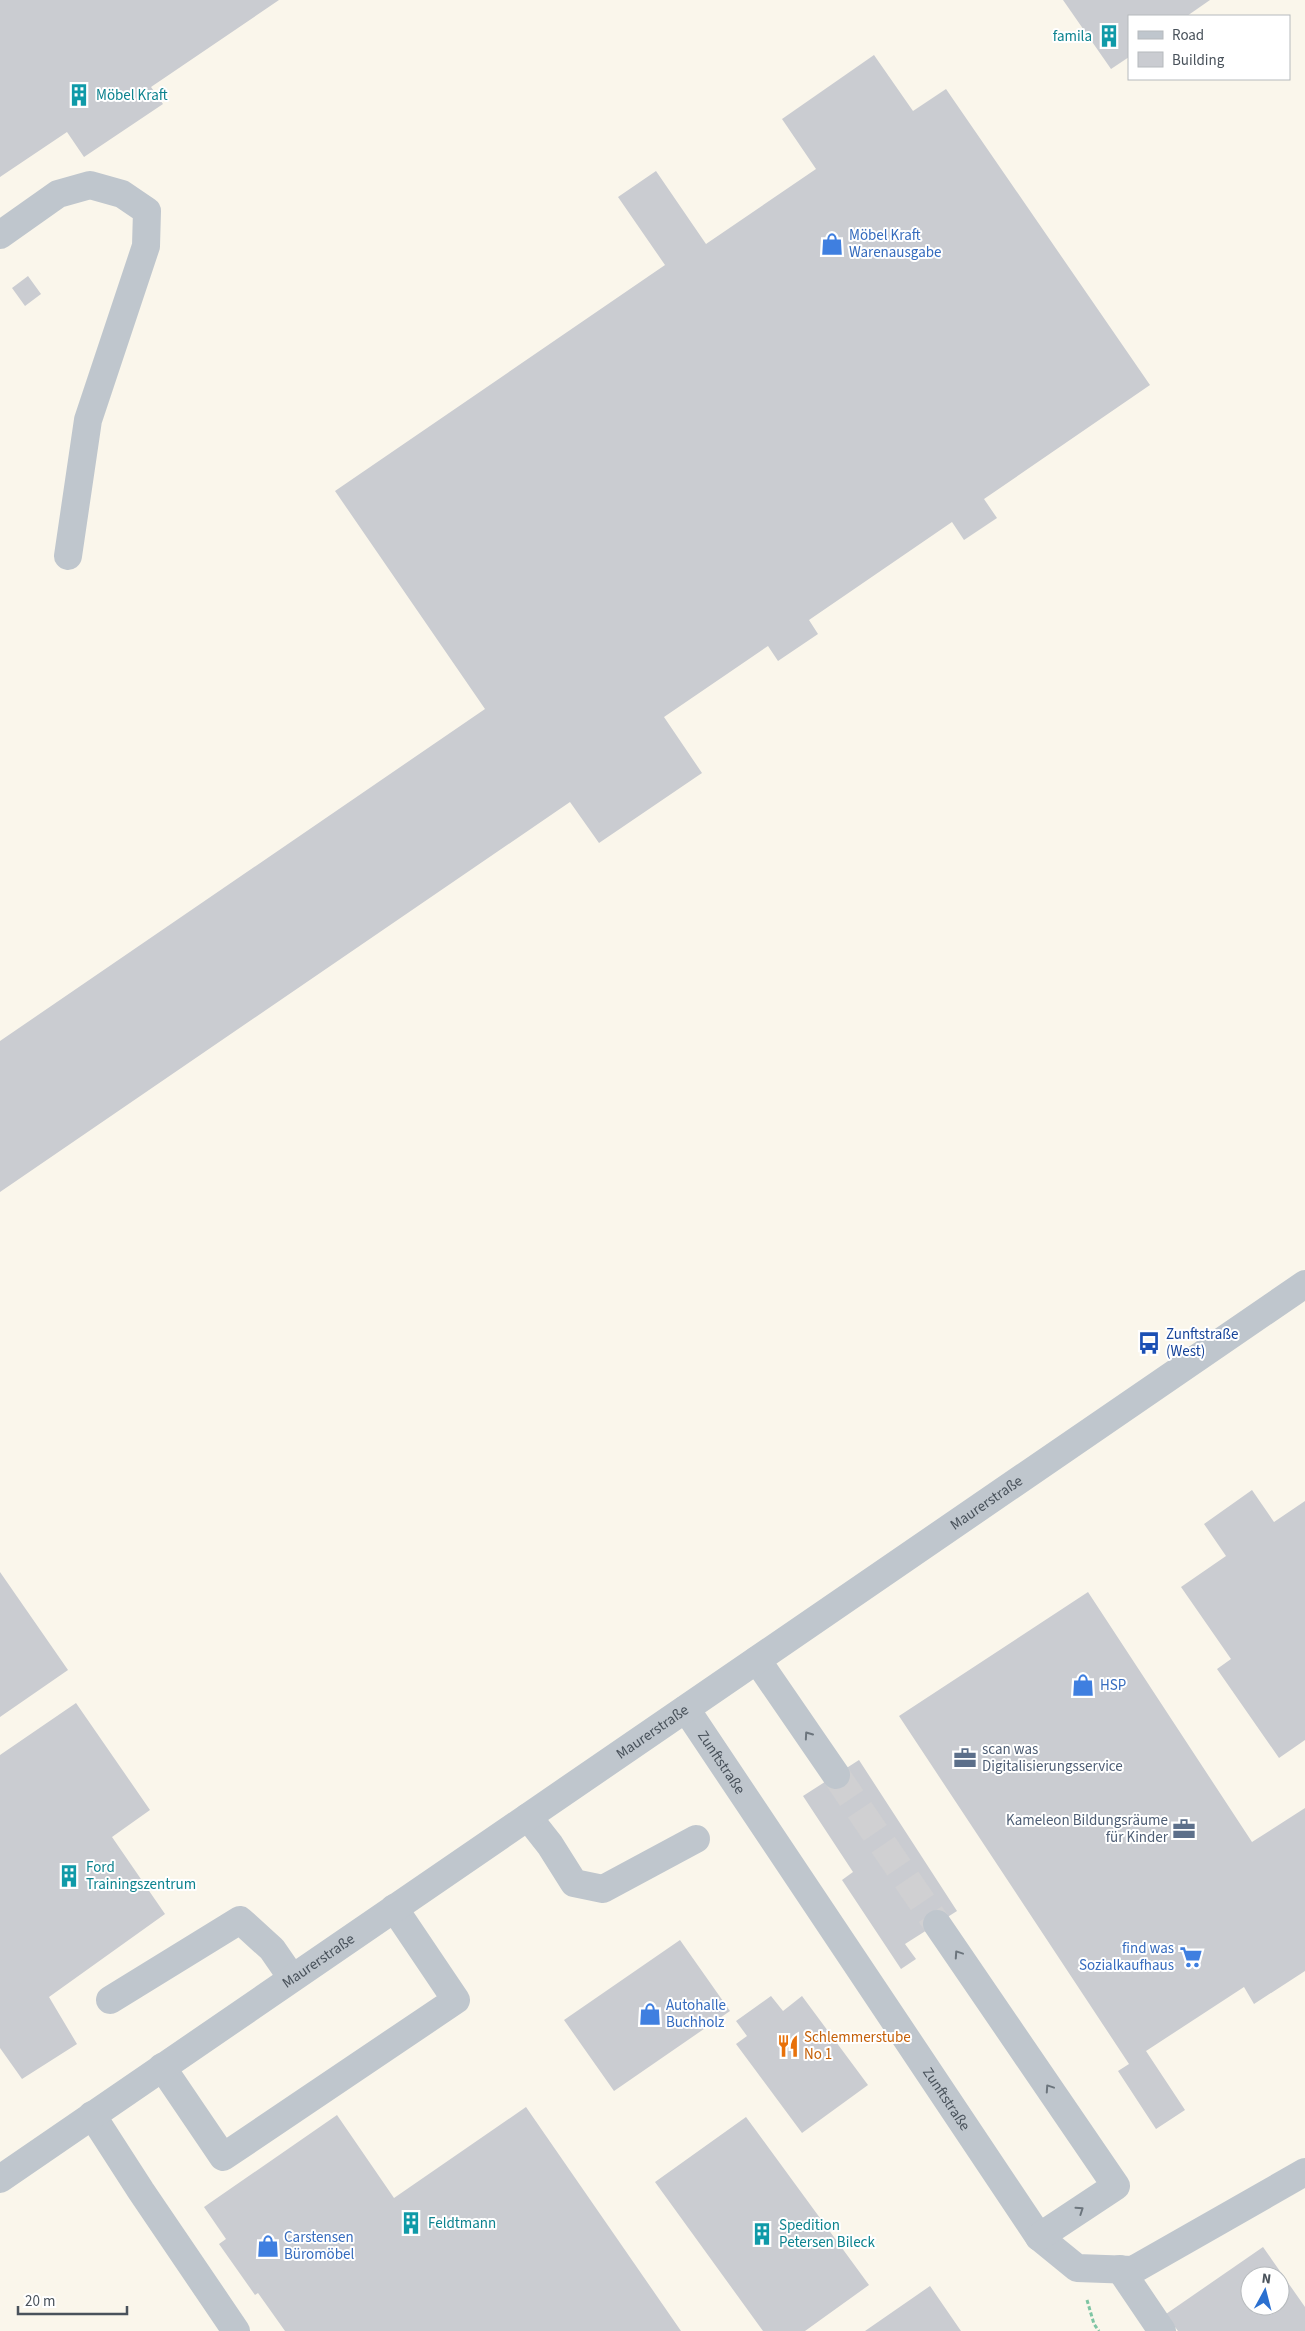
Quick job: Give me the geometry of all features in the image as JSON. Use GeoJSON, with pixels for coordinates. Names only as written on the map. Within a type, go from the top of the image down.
{"type":"FeatureCollection","features":[{"type":"Feature","properties":{"kind":"street"},"geometry":{"type":"LineString","coordinates":[[0,235],[58,194],[90,185],[122,194],[147,212],[146,246],[88,420],[68,556]]}},
{"type":"Feature","properties":{"kind":"street","name":"Maurerstraße"},"geometry":{"type":"LineString","coordinates":[[0,2178],[757,1660],[1302,1294]]}},
{"type":"Feature","properties":{"kind":"street"},"geometry":{"type":"LineString","coordinates":[[757,1660],[836,1775]]}},
{"type":"Feature","properties":{"kind":"street","name":"Zunftstraße"},"geometry":{"type":"LineString","coordinates":[[686,1709],[1039,2237],[1077,2268],[1133,2270],[1305,2172]]}},
{"type":"Feature","properties":{"kind":"street"},"geometry":{"type":"LineString","coordinates":[[528,1816],[550,1845],[574,1883],[603,1889],[696,1839]]}},
{"type":"Feature","properties":{"kind":"street"},"geometry":{"type":"LineString","coordinates":[[162,2068],[223,2157],[456,2000],[394,1908]]}},
{"type":"Feature","properties":{"kind":"street"},"geometry":{"type":"LineString","coordinates":[[110,2000],[240,1920],[272,1950],[292,1978]]}},
{"type":"Feature","properties":{"kind":"street"},"geometry":{"type":"LineString","coordinates":[[937,1924],[1116,2186],[1039,2237]]}},
{"type":"Feature","properties":{"kind":"street"},"geometry":{"type":"LineString","coordinates":[[92,2115],[236,2331]]}},
{"type":"Feature","properties":{"kind":"street"},"geometry":{"type":"LineString","coordinates":[[1120,2269],[1162,2331]]}},
{"type":"Feature","properties":{"kind":"shaded area"},"geometry":{"type":"Polygon","coordinates":[[[0,0],[1305,0],[1305,2331],[0,2331],[0,0]]]}},
{"type":"Feature","properties":{"kind":"building","name":"Möbel Kraft"},"geometry":{"type":"Polygon","coordinates":[[[0,0],[279,0],[151,87],[163,104],[84,157],[67,132],[0,177],[0,0]]]}},
{"type":"Feature","properties":{"kind":"building","name":"famila"},"geometry":{"type":"Polygon","coordinates":[[[1063,0],[1210,0],[1188,15],[1128,15],[1128,58],[1111,69],[1063,0]]]}},
{"type":"Feature","properties":{"kind":"building"},"geometry":{"type":"Polygon","coordinates":[[[874,55],[913,111],[946,89],[1150,385],[984,499],[997,518],[964,540],[952,522],[809,620],[818,634],[778,661],[768,646],[664,717],[702,773],[599,843],[570,802],[0,1192],[0,1041],[485,709],[335,491],[665,265],[618,197],[656,171],[706,244],[816,169],[782,119],[874,55]]]}},
{"type":"Feature","properties":{"kind":"building"},"geometry":{"type":"Polygon","coordinates":[[[28,276],[41,294],[25,306],[12,288],[28,276]]]}},
{"type":"Feature","properties":{"kind":"building"},"geometry":{"type":"Polygon","coordinates":[[[1252,1490],[1274,1522],[1305,1501],[1305,1740],[1279,1758],[1217,1669],[1231,1659],[1181,1587],[1226,1556],[1204,1524],[1252,1490]]]}},
{"type":"Feature","properties":{"kind":"building"},"geometry":{"type":"Polygon","coordinates":[[[0,1572],[68,1670],[0,1717],[0,1572]]]}},
{"type":"Feature","properties":{"kind":"building"},"geometry":{"type":"Polygon","coordinates":[[[1088,1592],[1252,1842],[1305,1808],[1305,1971],[1254,2004],[1244,1987],[1146,2051],[1185,2110],[1156,2129],[1118,2071],[1129,2064],[899,1716],[1088,1592]]]}},
{"type":"Feature","properties":{"kind":"building","name":"Ford Trainingszentrum"},"geometry":{"type":"Polygon","coordinates":[[[76,1703],[150,1810],[112,1837],[165,1914],[49,1997],[77,2044],[22,2079],[0,2048],[0,1755],[76,1703]]]}},
{"type":"Feature","properties":{"kind":"building"},"geometry":{"type":"Polygon","coordinates":[[[859,1760],[957,1911],[905,1944],[916,1959],[901,1969],[842,1880],[853,1872],[803,1796],[859,1760]]]}},
{"type":"Feature","properties":{"kind":"building"},"geometry":{"type":"Polygon","coordinates":[[[680,1940],[730,2011],[614,2091],[564,2020],[680,1940]]]}},
{"type":"Feature","properties":{"kind":"building"},"geometry":{"type":"Polygon","coordinates":[[[771,1996],[783,2011],[802,1996],[868,2085],[802,2133],[736,2044],[747,2036],[736,2021],[771,1996]]]}},
{"type":"Feature","properties":{"kind":"building","name":"Feldtmann"},"geometry":{"type":"Polygon","coordinates":[[[526,2107],[681,2331],[285,2331],[258,2293],[255,2295],[219,2244],[226,2239],[204,2207],[337,2115],[394,2198],[526,2107]]]}},
{"type":"Feature","properties":{"kind":"building","name":"Spedition Petersen Bileck"},"geometry":{"type":"Polygon","coordinates":[[[746,2117],[869,2285],[805,2331],[763,2331],[655,2182],[746,2117]]]}},
{"type":"Feature","properties":{"kind":"building"},"geometry":{"type":"Polygon","coordinates":[[[1263,2247],[1276,2266],[1240,2266],[1240,2316],[1290,2316],[1290,2286],[1305,2307],[1305,2331],[1178,2331],[1166,2314],[1263,2247]]]}},
{"type":"Feature","properties":{"kind":"building"},"geometry":{"type":"Polygon","coordinates":[[[930,2286],[961,2331],[865,2331],[930,2286]]]}},
{"type":"Feature","properties":{"kind":"tunnel"},"geometry":{"type":"LineString","coordinates":[[836,1775],[937,1924]]}},
{"type":"Feature","properties":{"kind":"place","name":"famila"},"geometry":{"type":"Point","coordinates":[1109,36]}},
{"type":"Feature","properties":{"kind":"place","name":"Möbel Kraft"},"geometry":{"type":"Point","coordinates":[79,95]}},
{"type":"Feature","properties":{"kind":"place","name":"Möbel Kraft Warenausgabe"},"geometry":{"type":"Point","coordinates":[832,244]}},
{"type":"Feature","properties":{"kind":"place","name":"Zunftstraße (West)"},"geometry":{"type":"Point","coordinates":[1149,1343]}},
{"type":"Feature","properties":{"kind":"place","name":"HSP"},"geometry":{"type":"Point","coordinates":[1083,1685]}},
{"type":"Feature","properties":{"kind":"place","name":"scan was Digitalisierungsservice"},"geometry":{"type":"Point","coordinates":[965,1758]}},
{"type":"Feature","properties":{"kind":"place","name":"Kameleon Bildungsräume für Kinder"},"geometry":{"type":"Point","coordinates":[1184,1829]}},
{"type":"Feature","properties":{"kind":"place","name":"Ford Trainingszentrum"},"geometry":{"type":"Point","coordinates":[69,1876]}},
{"type":"Feature","properties":{"kind":"place","name":"find was Sozialkaufhaus"},"geometry":{"type":"Point","coordinates":[1191,1957]}},
{"type":"Feature","properties":{"kind":"place","name":"Autohalle Buchholz"},"geometry":{"type":"Point","coordinates":[650,2014]}},
{"type":"Feature","properties":{"kind":"place","name":"Schlemmerstube No 1"},"geometry":{"type":"Point","coordinates":[788,2046]}},
{"type":"Feature","properties":{"kind":"place","name":"Feldtmann"},"geometry":{"type":"Point","coordinates":[411,2223]}},
{"type":"Feature","properties":{"kind":"place","name":"Spedition Petersen Bileck"},"geometry":{"type":"Point","coordinates":[762,2234]}},
{"type":"Feature","properties":{"kind":"place","name":"Carstensen Büromöbel"},"geometry":{"type":"Point","coordinates":[268,2246]}}]}
